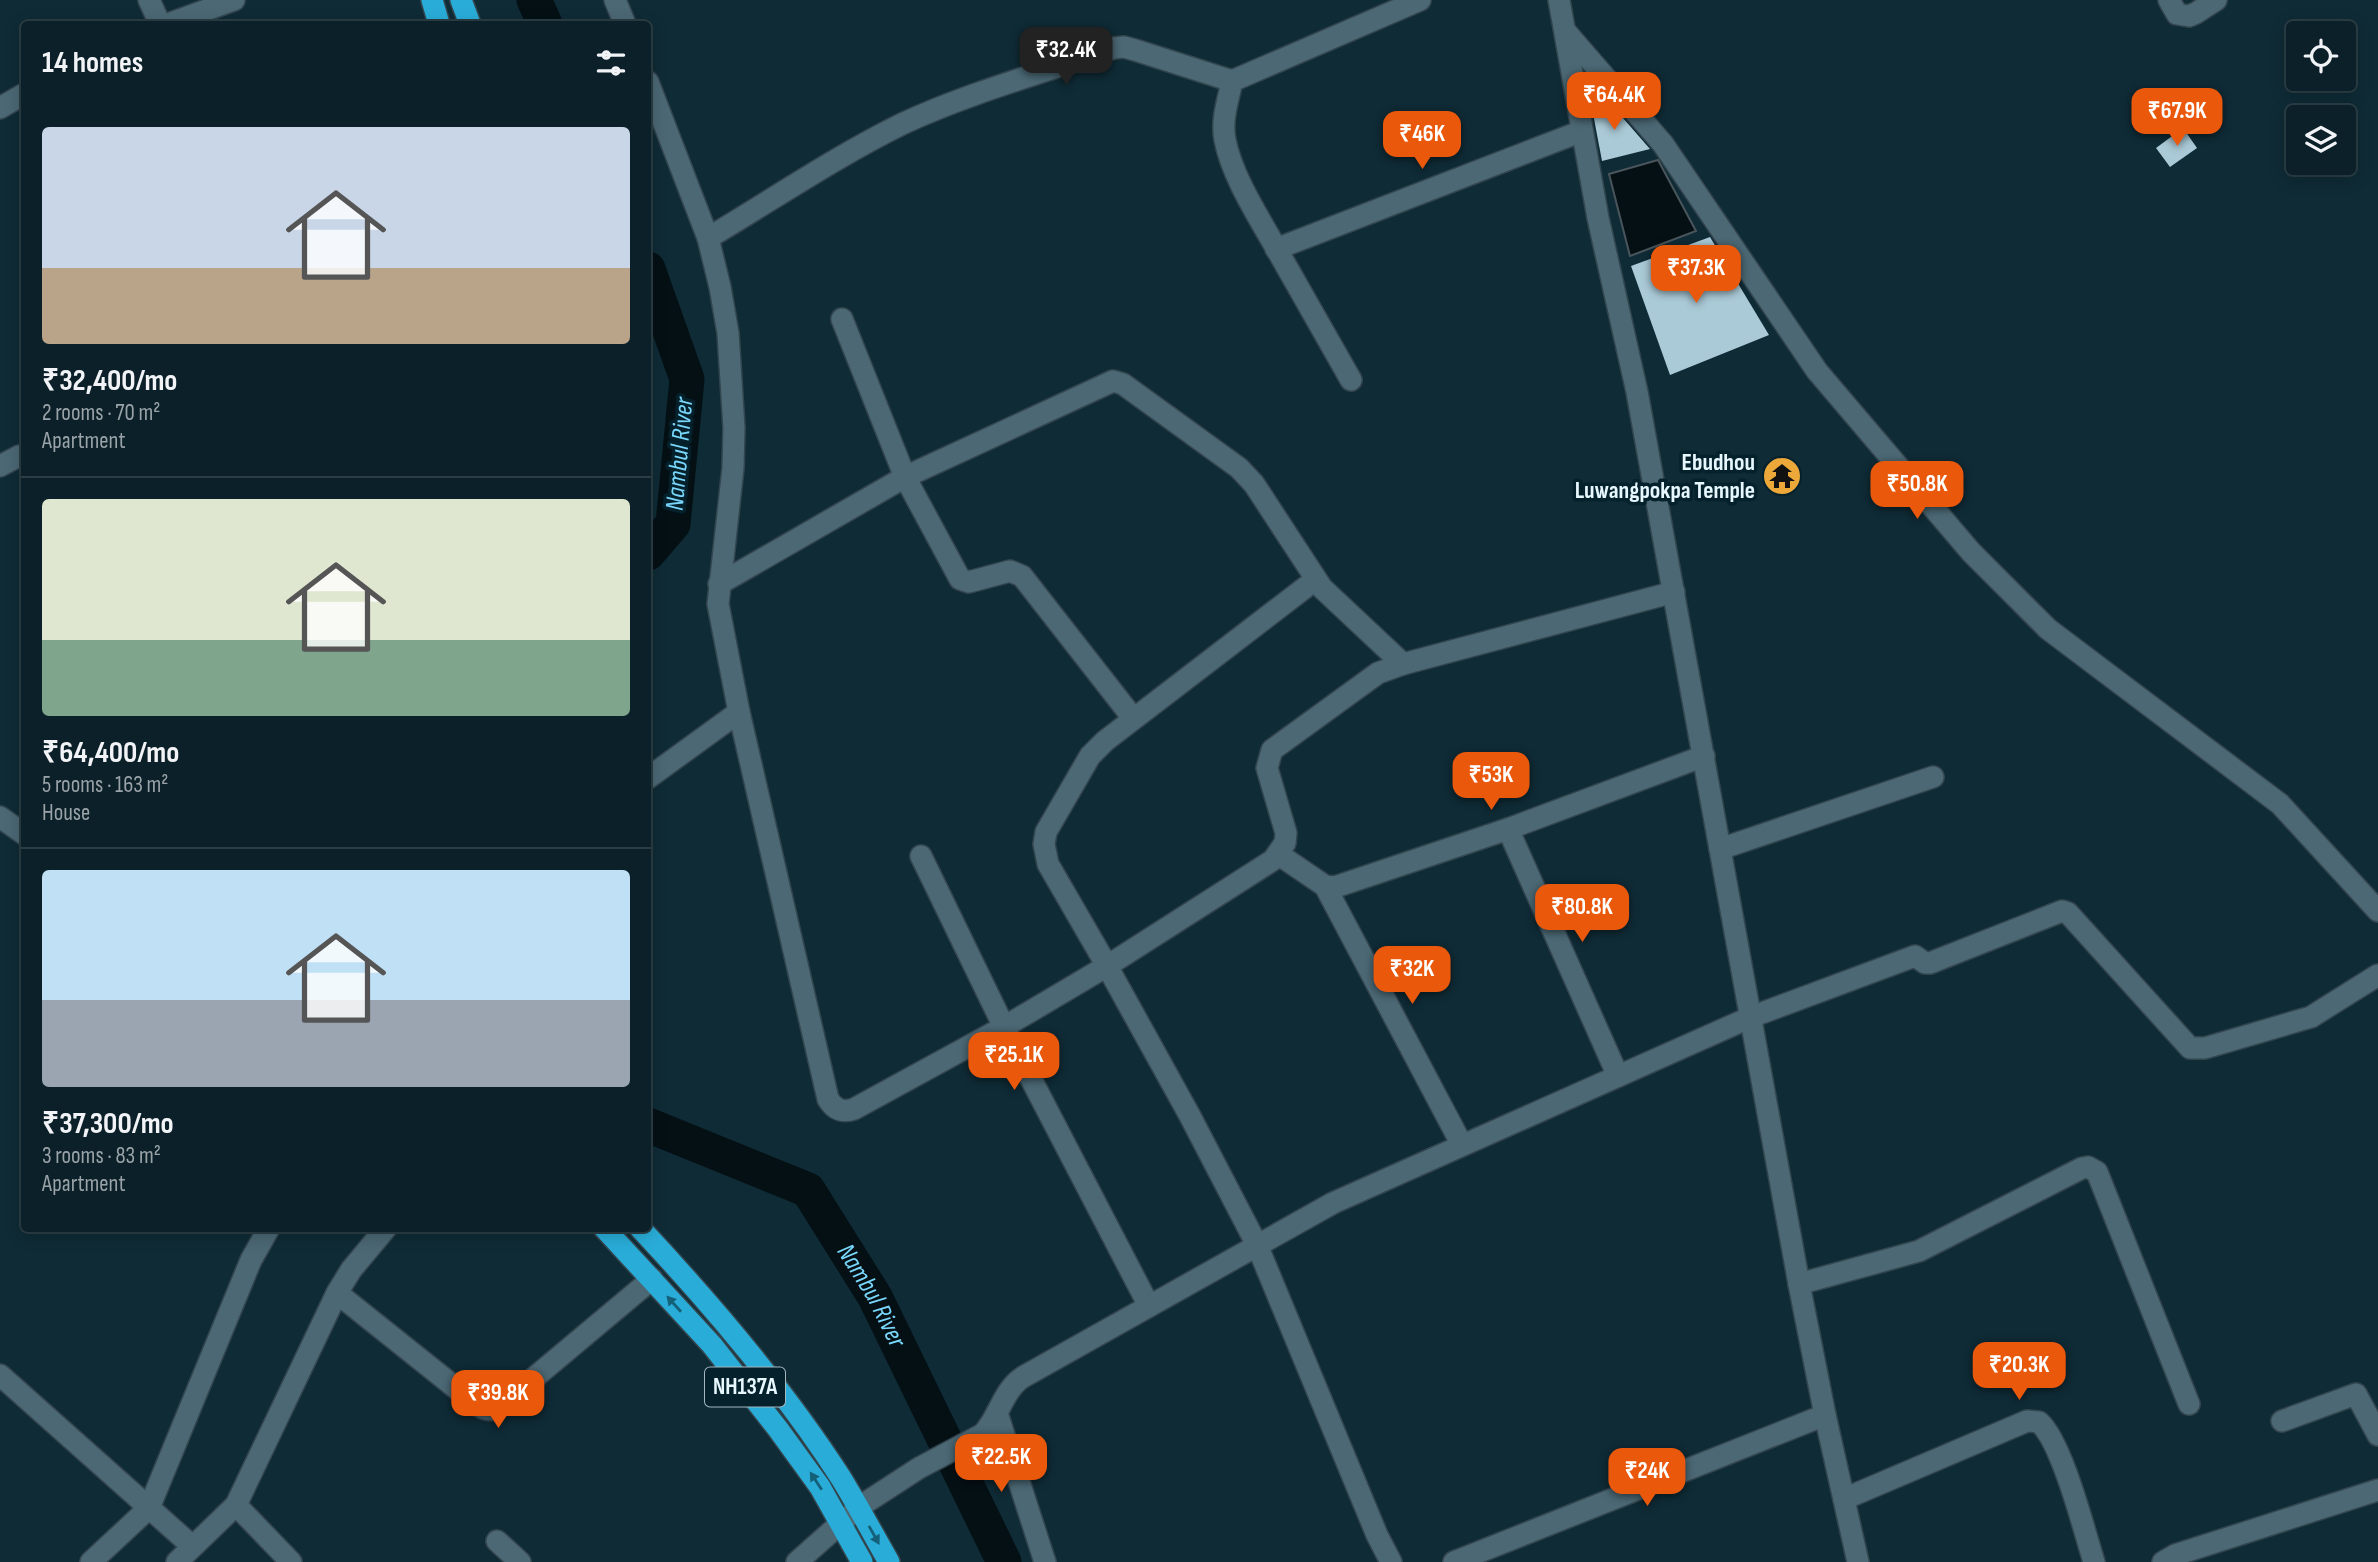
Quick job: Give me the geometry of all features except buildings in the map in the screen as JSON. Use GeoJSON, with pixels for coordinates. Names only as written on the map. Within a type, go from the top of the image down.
{"type":"FeatureCollection","features":[{"type":"Feature","properties":{"kind":"highway"},"geometry":{"type":"LineString","coordinates":[[432,0],[438,21]]}},
{"type":"Feature","properties":{"kind":"highway"},"geometry":{"type":"LineString","coordinates":[[461,0],[469,21]]}},
{"type":"Feature","properties":{"kind":"highway","name":"NH137A"},"geometry":{"type":"LineString","coordinates":[[608,1232],[712,1345],[778,1429],[820,1487],[862,1562]]}},
{"type":"Feature","properties":{"kind":"highway","name":"NH137A"},"geometry":{"type":"LineString","coordinates":[[643,1232],[764,1373],[804,1426],[859,1507],[889,1562]]}},
{"type":"Feature","properties":{"kind":"street"},"geometry":{"type":"LineString","coordinates":[[149,0],[159,21]]}},
{"type":"Feature","properties":{"kind":"street"},"geometry":{"type":"LineString","coordinates":[[176,21],[233,0]]}},
{"type":"Feature","properties":{"kind":"street"},"geometry":{"type":"LineString","coordinates":[[615,0],[624,21]]}},
{"type":"Feature","properties":{"kind":"street"},"geometry":{"type":"LineString","coordinates":[[708,238],[866,143],[903,124],[936,109],[1114,48],[1135,50],[1232,81],[1420,0]]}},
{"type":"Feature","properties":{"kind":"street"},"geometry":{"type":"LineString","coordinates":[[1559,0],[1598,218],[1637,392],[1799,1284],[1858,1562]]}},
{"type":"Feature","properties":{"kind":"street"},"geometry":{"type":"LineString","coordinates":[[2169,0],[2177,14],[2189,16],[2216,0]]}},
{"type":"Feature","properties":{"kind":"street"},"geometry":{"type":"LineString","coordinates":[[1563,29],[1663,144],[1817,371],[1971,552],[2049,629],[2280,804],[2378,911]]}},
{"type":"Feature","properties":{"kind":"street"},"geometry":{"type":"LineString","coordinates":[[1232,81],[1224,121],[1225,142],[1251,205],[1351,380]]}},
{"type":"Feature","properties":{"kind":"street"},"geometry":{"type":"LineString","coordinates":[[651,90],[708,238],[720,287],[728,333],[734,428],[733,467],[718,604],[739,712],[825,1086],[831,1105],[837,1110],[853,1110],[1004,1027],[1273,860],[1285,843],[1286,834],[1267,768],[1272,750],[1378,673],[1674,592]]}},
{"type":"Feature","properties":{"kind":"street"},"geometry":{"type":"LineString","coordinates":[[0,108],[21,96]]}},
{"type":"Feature","properties":{"kind":"street"},"geometry":{"type":"LineString","coordinates":[[1276,249],[1582,131]]}},
{"type":"Feature","properties":{"kind":"street"},"geometry":{"type":"LineString","coordinates":[[842,319],[905,477],[960,579],[969,582],[1010,570],[1022,576],[1133,718]]}},
{"type":"Feature","properties":{"kind":"street"},"geometry":{"type":"LineString","coordinates":[[719,584],[905,477],[1113,381],[1123,384],[1239,468],[1254,484],[1315,580],[1403,664]]}},
{"type":"Feature","properties":{"kind":"street"},"geometry":{"type":"LineString","coordinates":[[0,466],[21,456]]}},
{"type":"Feature","properties":{"kind":"street"},"geometry":{"type":"LineString","coordinates":[[1315,580],[1133,718],[1090,756],[1046,832],[1044,844],[1048,864],[1107,965],[1257,1245],[1377,1535],[1391,1562]]}},
{"type":"Feature","properties":{"kind":"street"},"geometry":{"type":"LineString","coordinates":[[651,776],[739,712]]}},
{"type":"Feature","properties":{"kind":"street"},"geometry":{"type":"LineString","coordinates":[[1325,886],[1335,887],[1507,829],[1704,756]]}},
{"type":"Feature","properties":{"kind":"street"},"geometry":{"type":"LineString","coordinates":[[1720,849],[1933,777]]}},
{"type":"Feature","properties":{"kind":"street"},"geometry":{"type":"LineString","coordinates":[[1,819],[21,832]]}},
{"type":"Feature","properties":{"kind":"street"},"geometry":{"type":"LineString","coordinates":[[1507,829],[1618,1076]]}},
{"type":"Feature","properties":{"kind":"street"},"geometry":{"type":"LineString","coordinates":[[1278,854],[1325,886],[1462,1145]]}},
{"type":"Feature","properties":{"kind":"street"},"geometry":{"type":"LineString","coordinates":[[921,856],[1004,1027],[1149,1306]]}},
{"type":"Feature","properties":{"kind":"street"},"geometry":{"type":"LineString","coordinates":[[797,1562],[859,1507],[919,1468],[983,1434],[1018,1379],[1333,1203],[1751,1017],[1915,956],[1925,963],[1930,962],[2062,911],[2068,913],[2190,1048],[2205,1048],[2305,1019],[2378,975]]}},
{"type":"Feature","properties":{"kind":"street"},"geometry":{"type":"LineString","coordinates":[[1799,1284],[1919,1251],[2088,1167],[2096,1172],[2189,1404]]}},
{"type":"Feature","properties":{"kind":"street"},"geometry":{"type":"LineString","coordinates":[[91,1562],[149,1508],[251,1260],[267,1232]]}},
{"type":"Feature","properties":{"kind":"street"},"geometry":{"type":"LineString","coordinates":[[177,1562],[236,1505],[337,1293],[351,1270],[383,1232]]}},
{"type":"Feature","properties":{"kind":"street"},"geometry":{"type":"LineString","coordinates":[[337,1293],[476,1404],[485,1410],[491,1410],[497,1409],[652,1279]]}},
{"type":"Feature","properties":{"kind":"street"},"geometry":{"type":"LineString","coordinates":[[0,1376],[192,1546]]}},
{"type":"Feature","properties":{"kind":"street"},"geometry":{"type":"LineString","coordinates":[[2283,1420],[2356,1394],[2378,1435]]}},
{"type":"Feature","properties":{"kind":"street"},"geometry":{"type":"LineString","coordinates":[[997,1413],[1045,1562]]}},
{"type":"Feature","properties":{"kind":"street"},"geometry":{"type":"LineString","coordinates":[[1454,1562],[1825,1415]]}},
{"type":"Feature","properties":{"kind":"street"},"geometry":{"type":"LineString","coordinates":[[1844,1499],[2020,1423],[2039,1422],[2046,1429],[2067,1476],[2094,1562]]}},
{"type":"Feature","properties":{"kind":"street"},"geometry":{"type":"LineString","coordinates":[[2163,1562],[2175,1555],[2378,1490]]}},
{"type":"Feature","properties":{"kind":"street"},"geometry":{"type":"LineString","coordinates":[[236,1505],[291,1562]]}},
{"type":"Feature","properties":{"kind":"street"},"geometry":{"type":"LineString","coordinates":[[497,1541],[520,1562]]}},
{"type":"Feature","properties":{"kind":"shaded area"},"geometry":{"type":"Polygon","coordinates":[[[1658,160],[1696,231],[1630,256],[1609,174],[1658,160]]]}},
{"type":"Feature","properties":{"kind":"waterway","name":"Nambul River"},"geometry":{"type":"LineString","coordinates":[[534,0],[544,21]]}},
{"type":"Feature","properties":{"kind":"waterway","name":"Nambul River"},"geometry":{"type":"LineString","coordinates":[[651,277],[687,379],[673,524],[651,550]]}},
{"type":"Feature","properties":{"kind":"waterway","name":"Nambul River"},"geometry":{"type":"LineString","coordinates":[[651,1126],[808,1190],[875,1297],[1004,1562]]}},
{"type":"Feature","properties":{"kind":"place","name":"Ebudhou Luwangpokpa Temple"},"geometry":{"type":"Point","coordinates":[1782,476]}}]}
